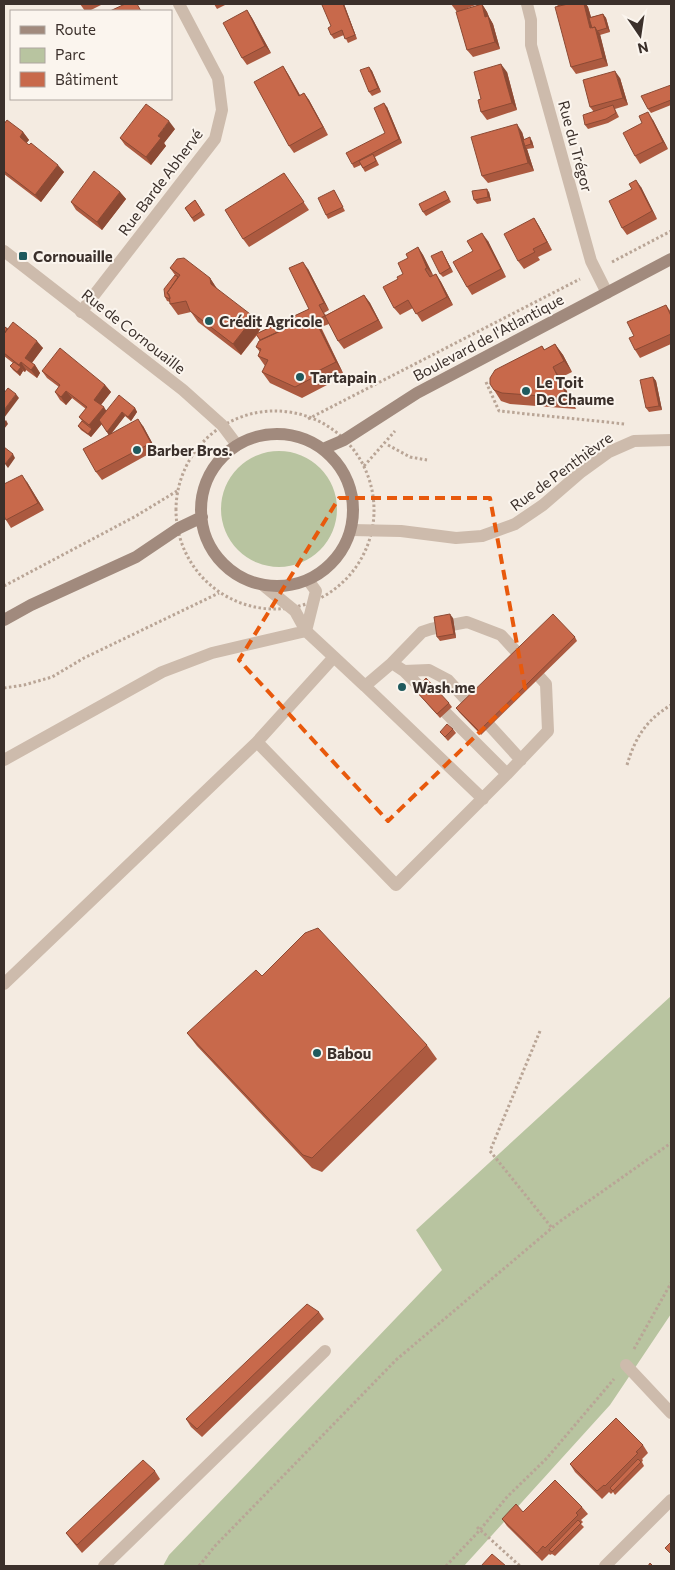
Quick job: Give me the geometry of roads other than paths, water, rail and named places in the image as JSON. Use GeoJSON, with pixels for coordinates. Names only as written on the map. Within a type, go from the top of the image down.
{"type":"FeatureCollection","features":[{"type":"Feature","properties":{"kind":"main road","name":"Boulevard de l'Atlantique"},"geometry":{"type":"LineString","coordinates":[[323,449],[344,440],[417,393],[671,259]]}},
{"type":"Feature","properties":{"kind":"main road"},"geometry":{"type":"LineString","coordinates":[[274,434],[291,435],[308,440],[323,449],[340,466],[350,486],[354,508],[351,530],[342,551],[327,568],[308,580],[293,584],[278,586],[263,584],[248,580],[234,572],[221,561],[212,548],[205,533],[202,517],[202,500],[206,483],[215,467],[238,445],[257,437],[274,434]]}},
{"type":"Feature","properties":{"kind":"main road"},"geometry":{"type":"LineString","coordinates":[[4,620],[30,605],[136,557],[179,528],[202,517]]}},
{"type":"Feature","properties":{"kind":"street","name":"Rue Barde Abhervé"},"geometry":{"type":"LineString","coordinates":[[81,312],[215,139],[222,110],[218,78],[180,4]]}},
{"type":"Feature","properties":{"kind":"street","name":"Rue du Trégor"},"geometry":{"type":"LineString","coordinates":[[527,4],[532,20],[531,45],[591,261],[607,293]]}},
{"type":"Feature","properties":{"kind":"street","name":"Rue de Cornouaille"},"geometry":{"type":"LineString","coordinates":[[4,251],[183,390],[222,425],[238,445]]}},
{"type":"Feature","properties":{"kind":"street","name":"Rue de Penthièvre"},"geometry":{"type":"LineString","coordinates":[[351,530],[401,531],[456,538],[482,536],[515,524],[544,505],[580,473],[609,452],[634,441],[671,440]]}},
{"type":"Feature","properties":{"kind":"street"},"geometry":{"type":"LineString","coordinates":[[306,631],[316,591],[308,580]]}},
{"type":"Feature","properties":{"kind":"street"},"geometry":{"type":"LineString","coordinates":[[263,584],[295,612],[306,631],[484,798]]}},
{"type":"Feature","properties":{"kind":"street"},"geometry":{"type":"LineString","coordinates":[[257,742],[396,885],[484,798],[548,731],[546,684],[501,635],[467,622],[422,632],[392,663],[364,686]]}},
{"type":"Feature","properties":{"kind":"street"},"geometry":{"type":"LineString","coordinates":[[4,760],[162,672],[212,652],[306,631]]}},
{"type":"Feature","properties":{"kind":"street"},"geometry":{"type":"LineString","coordinates":[[4,984],[257,742],[334,657]]}},
{"type":"Feature","properties":{"kind":"street"},"geometry":{"type":"LineString","coordinates":[[392,663],[404,671],[507,774]]}},
{"type":"Feature","properties":{"kind":"street"},"geometry":{"type":"LineString","coordinates":[[404,671],[429,670],[448,680],[521,760]]}},
{"type":"Feature","properties":{"kind":"street"},"geometry":{"type":"LineString","coordinates":[[104,1566],[326,1351]]}},
{"type":"Feature","properties":{"kind":"street"},"geometry":{"type":"LineString","coordinates":[[626,1366],[671,1413]]}},
{"type":"Feature","properties":{"kind":"street"},"geometry":{"type":"LineString","coordinates":[[605,1566],[671,1500]]}},
{"type":"Feature","properties":{"kind":"place","name":"Cornouaille"},"geometry":{"type":"Point","coordinates":[23,256]}},
{"type":"Feature","properties":{"kind":"place","name":"Crédit Agricole"},"geometry":{"type":"Point","coordinates":[209,321]}},
{"type":"Feature","properties":{"kind":"place","name":"Tartapain"},"geometry":{"type":"Point","coordinates":[300,377]}},
{"type":"Feature","properties":{"kind":"place","name":"Le Toit De Chaume"},"geometry":{"type":"Point","coordinates":[526,391]}},
{"type":"Feature","properties":{"kind":"place","name":"Barber Bros."},"geometry":{"type":"Point","coordinates":[137,450]}},
{"type":"Feature","properties":{"kind":"place","name":"Wash.me"},"geometry":{"type":"Point","coordinates":[402,687]}},
{"type":"Feature","properties":{"kind":"place","name":"Babou"},"geometry":{"type":"Point","coordinates":[317,1053]}}]}
